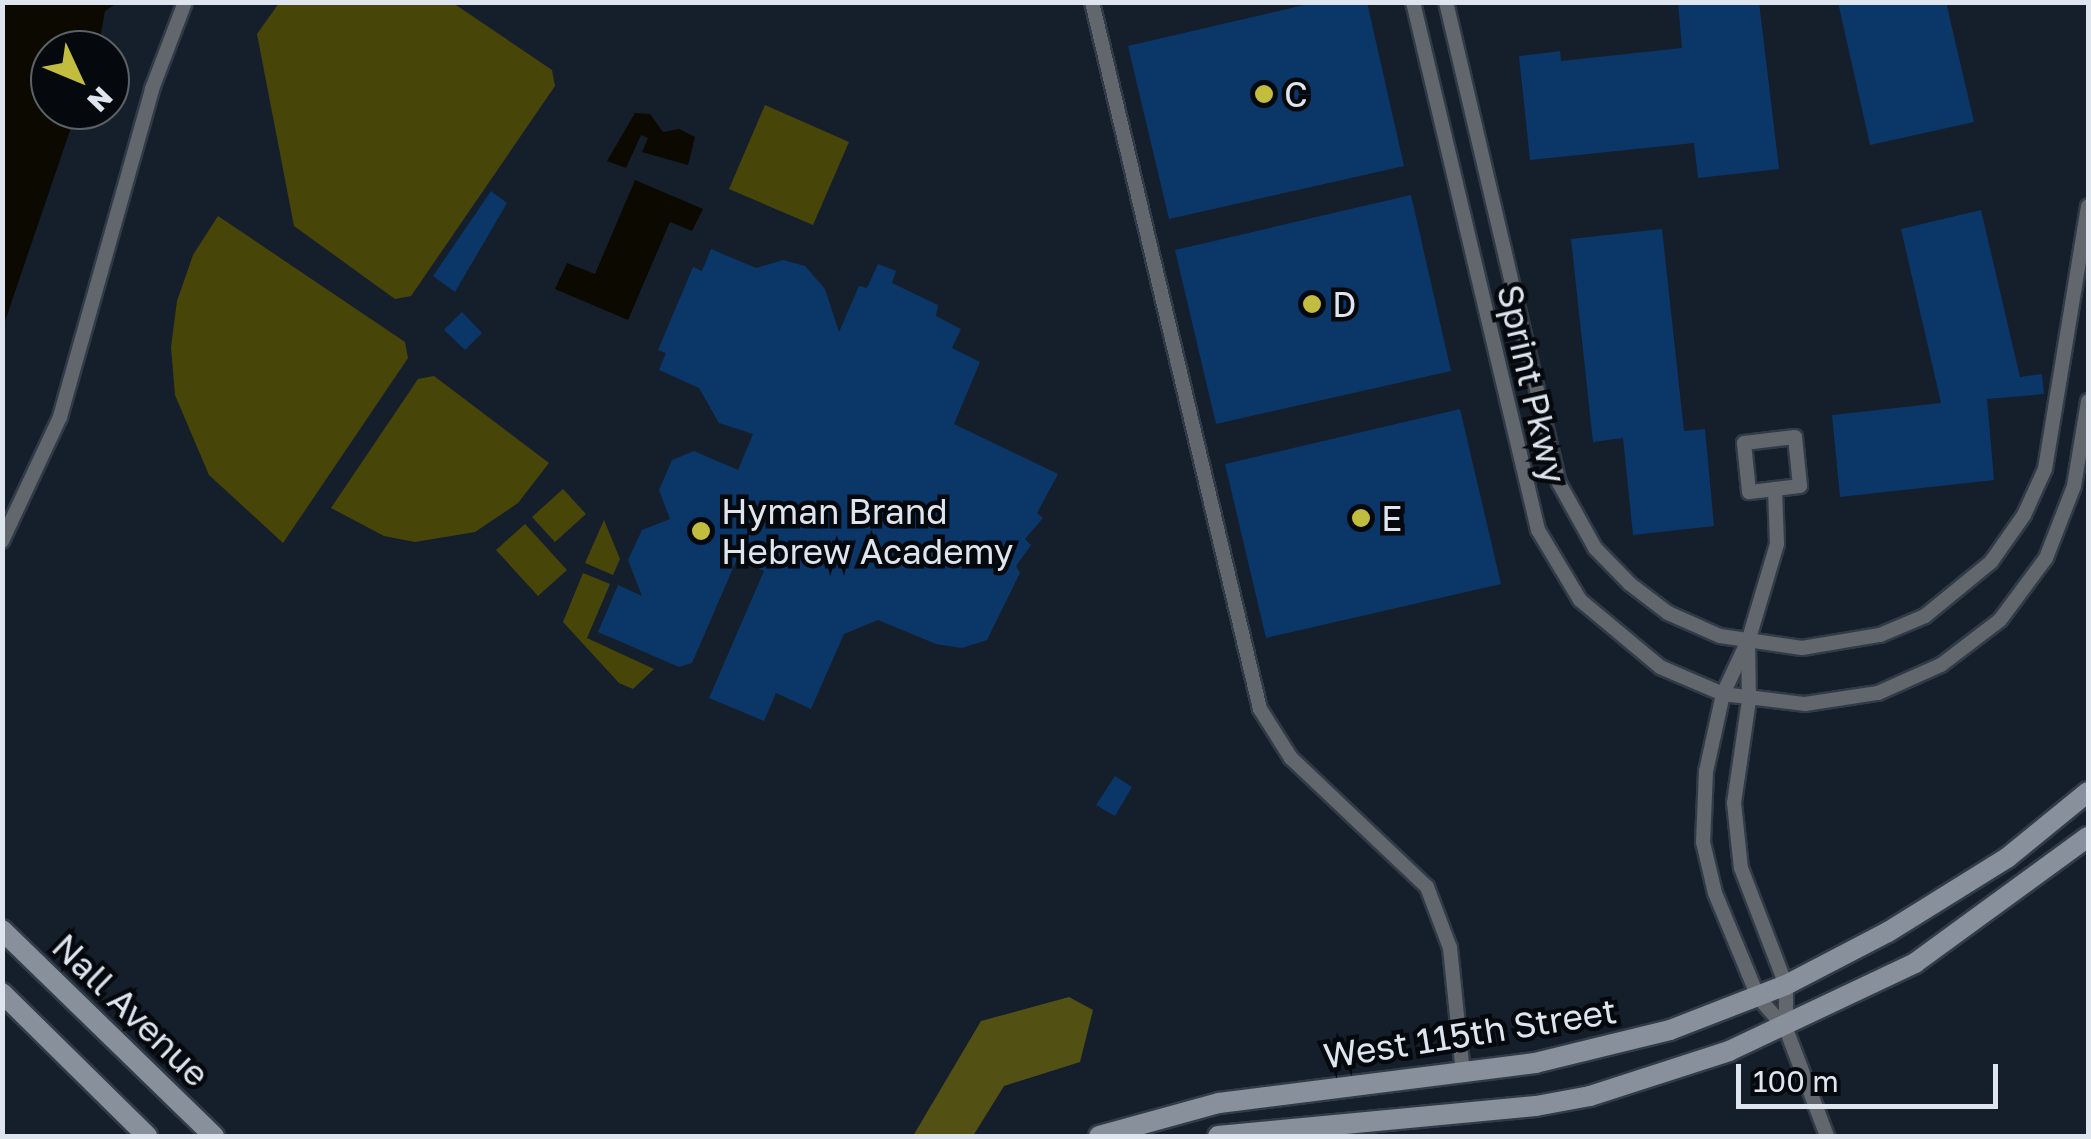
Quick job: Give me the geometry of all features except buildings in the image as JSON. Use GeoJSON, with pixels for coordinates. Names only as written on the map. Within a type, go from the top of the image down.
{"type":"FeatureCollection","features":[{"type":"Feature","properties":{"kind":"street"},"geometry":{"type":"LineString","coordinates":[[2,540],[60,417],[152,89],[185,2]]}},
{"type":"Feature","properties":{"kind":"street"},"geometry":{"type":"LineString","coordinates":[[1092,2],[1260,709],[1291,758],[1427,887],[1450,948],[1463,1073]]}},
{"type":"Feature","properties":{"kind":"street","name":"Sprint Pkwy"},"geometry":{"type":"LineString","coordinates":[[1413,2],[1538,530],[1580,600],[1618,638],[1680,678],[1749,700],[1805,704],[1878,693],[1931,671],[1981,638],[2018,599],[2056,540],[2074,486],[2088,401]]}},
{"type":"Feature","properties":{"kind":"street","name":"Sprint Pkwy"},"geometry":{"type":"LineString","coordinates":[[1446,2],[1551,461],[1570,509],[1611,566],[1651,601],[1709,632],[1748,642],[1826,647],[1902,626],[1950,599],[2010,539],[2045,469],[2088,206]]}},
{"type":"Feature","properties":{"kind":"street"},"geometry":{"type":"LineString","coordinates":[[1795,437],[1800,486],[1775,489],[1749,492],[1744,443],[1795,437]]}},
{"type":"Feature","properties":{"kind":"street"},"geometry":{"type":"LineString","coordinates":[[1775,489],[1777,544],[1748,642],[1724,694],[1704,784],[1703,842],[1715,894],[1758,997],[1786,1030],[1827,1136]]}},
{"type":"Feature","properties":{"kind":"street"},"geometry":{"type":"LineString","coordinates":[[1748,642],[1749,700],[1736,774],[1736,832],[1741,868],[1786,985],[1786,1030]]}},
{"type":"Feature","properties":{"kind":"street","name":"West 115th Street"},"geometry":{"type":"LineString","coordinates":[[1099,1136],[1220,1102],[1463,1073],[1602,1049],[1758,997],[1968,885],[2088,792]]}},
{"type":"Feature","properties":{"kind":"street","name":"West 115th Street"},"geometry":{"type":"LineString","coordinates":[[1223,1136],[1479,1114],[1572,1100],[1786,1030],[1945,945],[2088,837]]}},
{"type":"Feature","properties":{"kind":"street","name":"Nall Avenue"},"geometry":{"type":"LineString","coordinates":[[2,930],[214,1136]]}},
{"type":"Feature","properties":{"kind":"street"},"geometry":{"type":"LineString","coordinates":[[2,993],[147,1136]]}},
{"type":"Feature","properties":{"kind":"shaded area"},"geometry":{"type":"Polygon","coordinates":[[[3,2],[117,3],[105,11],[102,30],[30,30],[30,130],[70,130],[3,327],[3,2]]]}},
{"type":"Feature","properties":{"kind":"shaded area"},"geometry":{"type":"Polygon","coordinates":[[[279,3],[453,3],[552,70],[555,86],[411,296],[395,299],[294,226],[257,34],[279,3]]]}},
{"type":"Feature","properties":{"kind":"shaded area"},"geometry":{"type":"Polygon","coordinates":[[[765,105],[849,142],[813,225],[729,189],[765,105]]]}},
{"type":"Feature","properties":{"kind":"shaded area"},"geometry":{"type":"Polygon","coordinates":[[[635,113],[650,114],[663,132],[679,129],[695,137],[688,165],[642,152],[648,138],[641,135],[626,168],[607,161],[635,113]]]}},
{"type":"Feature","properties":{"kind":"shaded area"},"geometry":{"type":"Polygon","coordinates":[[[635,180],[703,209],[692,231],[670,222],[628,320],[555,289],[567,263],[595,274],[635,180]]]}},
{"type":"Feature","properties":{"kind":"shaded area"},"geometry":{"type":"Polygon","coordinates":[[[218,216],[405,342],[408,358],[283,543],[209,475],[175,395],[171,347],[177,301],[193,255],[218,216]]]}},
{"type":"Feature","properties":{"kind":"shaded area"},"geometry":{"type":"Polygon","coordinates":[[[434,376],[549,463],[518,503],[475,532],[415,542],[384,536],[331,508],[418,379],[434,376]]]}},
{"type":"Feature","properties":{"kind":"shaded area"},"geometry":{"type":"Polygon","coordinates":[[[563,489],[586,514],[555,542],[532,517],[563,489]]]}},
{"type":"Feature","properties":{"kind":"shaded area"},"geometry":{"type":"Polygon","coordinates":[[[604,520],[620,559],[613,575],[585,563],[604,520]]]}},
{"type":"Feature","properties":{"kind":"shaded area"},"geometry":{"type":"Polygon","coordinates":[[[525,524],[567,570],[538,596],[496,550],[525,524]]]}},
{"type":"Feature","properties":{"kind":"shaded area"},"geometry":{"type":"Polygon","coordinates":[[[583,573],[610,584],[587,638],[654,669],[633,689],[619,683],[563,622],[583,573]]]}},
{"type":"Feature","properties":{"kind":"shaded area"},"geometry":{"type":"Polygon","coordinates":[[[1069,997],[1093,1010],[1080,1062],[1004,1086],[973,1136],[913,1136],[981,1021],[1069,997]]]}},
{"type":"Feature","properties":{"kind":"place","name":"C"},"geometry":{"type":"Point","coordinates":[1264,94]}},
{"type":"Feature","properties":{"kind":"place","name":"D"},"geometry":{"type":"Point","coordinates":[1312,304]}},
{"type":"Feature","properties":{"kind":"place","name":"E"},"geometry":{"type":"Point","coordinates":[1361,518]}},
{"type":"Feature","properties":{"kind":"place","name":"Hyman Brand Hebrew Academy"},"geometry":{"type":"Point","coordinates":[701,531]}}]}
